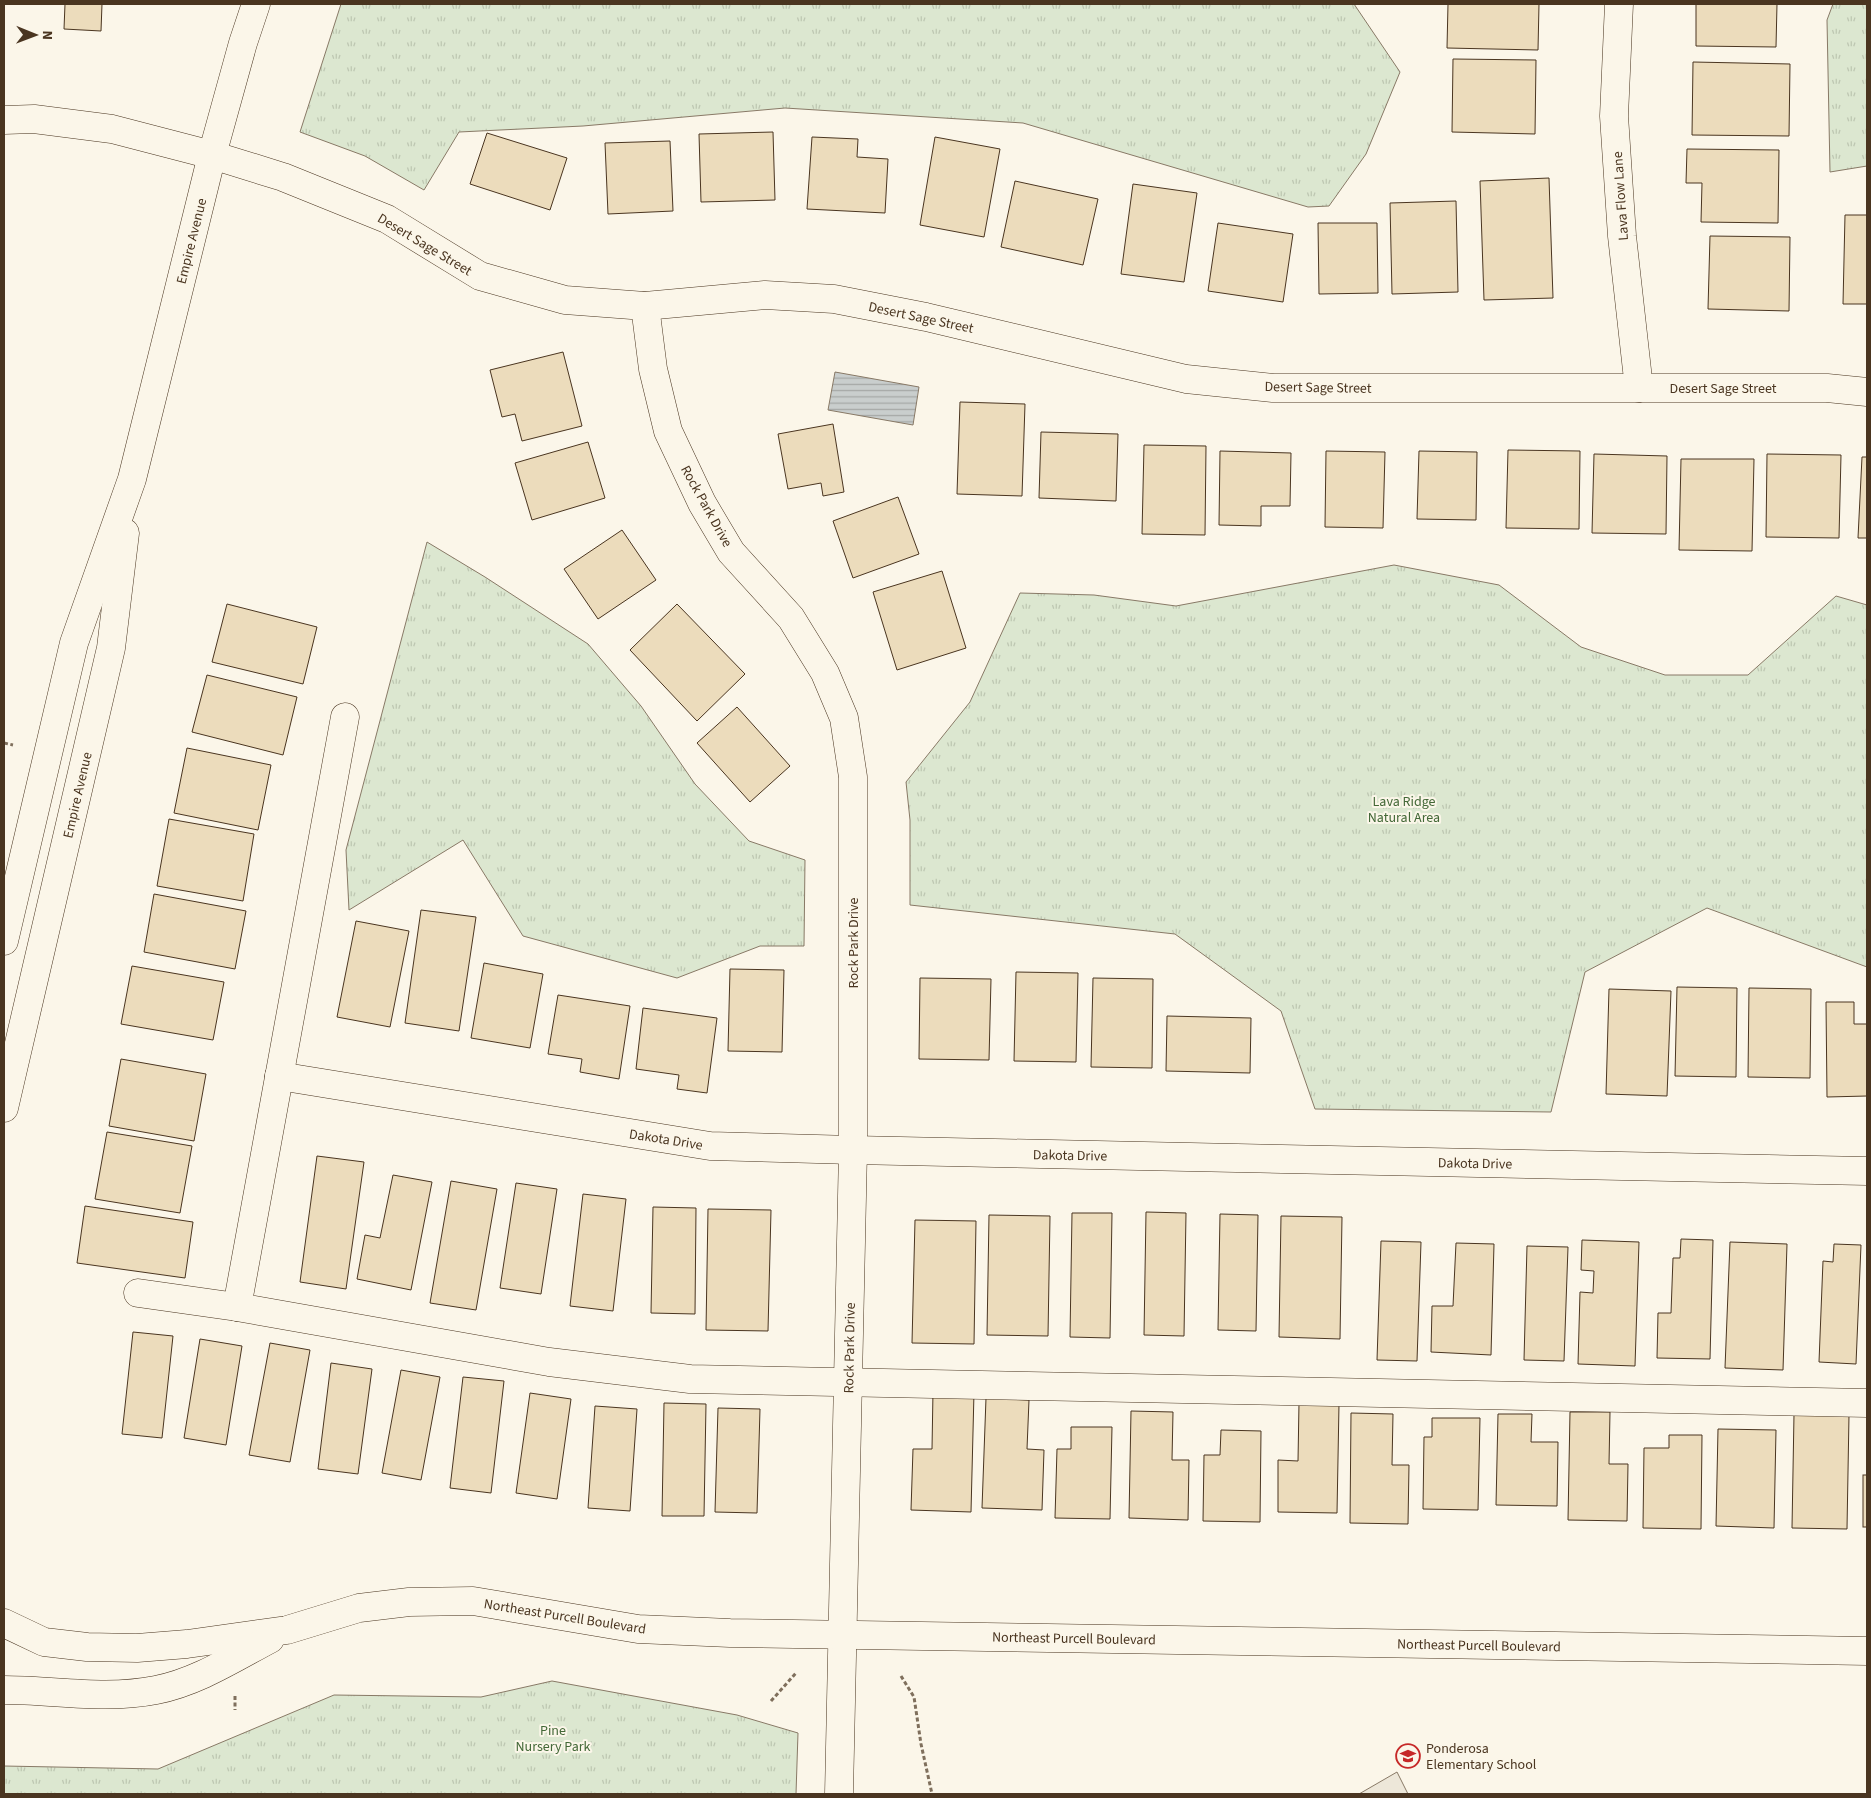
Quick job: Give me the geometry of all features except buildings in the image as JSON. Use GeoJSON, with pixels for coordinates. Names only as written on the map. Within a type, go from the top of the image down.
{"type":"FeatureCollection","features":[{"type":"Feature","properties":{"kind":"main road","name":"Empire Avenue"},"geometry":{"type":"LineString","coordinates":[[4,941],[74,643],[132,479],[212,155],[243,43],[256,4]]}},
{"type":"Feature","properties":{"kind":"main road","name":"Lava Flow Lane"},"geometry":{"type":"LineString","coordinates":[[1619,4],[1614,116],[1622,236],[1639,388]]}},
{"type":"Feature","properties":{"kind":"main road","name":"Desert Sage Street"},"geometry":{"type":"LineString","coordinates":[[4,120],[34,118],[112,129],[212,155],[289,179],[387,219],[480,276],[565,300],[645,306],[765,295],[834,299],[926,317],[1186,379],[1274,388],[1827,388],[1867,392]]}},
{"type":"Feature","properties":{"kind":"main road","name":"Rock Park Drive"},"geometry":{"type":"LineString","coordinates":[[645,306],[653,369],[668,431],[702,504],[732,552],[791,618],[825,673],[844,718],[853,777],[853,1150],[839,1794]]}},
{"type":"Feature","properties":{"kind":"main road","name":"Empire Avenue"},"geometry":{"type":"LineString","coordinates":[[4,1108],[111,648],[132,479]]}},
{"type":"Feature","properties":{"kind":"main road"},"geometry":{"type":"LineString","coordinates":[[237,1307],[345,717]]}},
{"type":"Feature","properties":{"kind":"main road","name":"Dakota Drive"},"geometry":{"type":"LineString","coordinates":[[279,1076],[710,1146],[1867,1171]]}},
{"type":"Feature","properties":{"kind":"main road"},"geometry":{"type":"LineString","coordinates":[[138,1293],[237,1307],[549,1362],[690,1379],[1867,1403]]}},
{"type":"Feature","properties":{"kind":"main road","name":"Northeast Purcell Boulevard"},"geometry":{"type":"LineString","coordinates":[[4,1623],[44,1642],[86,1647],[137,1648],[187,1644],[287,1630],[360,1608],[409,1602],[473,1600],[638,1629],[843,1635],[1867,1651]]}},
{"type":"Feature","properties":{"kind":"main road","name":"Northeast Purcell Boulevard"},"geometry":{"type":"LineString","coordinates":[[4,1690],[108,1695],[156,1690],[193,1680],[287,1630]]}},
{"type":"Feature","properties":{"kind":"path"},"geometry":{"type":"LineString","coordinates":[[4,743],[12,745]]}},
{"type":"Feature","properties":{"kind":"path"},"geometry":{"type":"LineString","coordinates":[[771,1701],[796,1673]]}},
{"type":"Feature","properties":{"kind":"path"},"geometry":{"type":"LineString","coordinates":[[901,1676],[914,1696],[920,1744],[932,1794]]}},
{"type":"Feature","properties":{"kind":"green space"},"geometry":{"type":"Polygon","coordinates":[[[341,4],[1354,4],[1400,72],[1366,154],[1329,206],[1308,207],[1023,123],[785,108],[583,126],[459,132],[424,190],[365,156],[300,132],[341,4]]]}},
{"type":"Feature","properties":{"kind":"green space"},"geometry":{"type":"Polygon","coordinates":[[[1833,4],[1867,4],[1867,166],[1830,172],[1827,20],[1833,4]]]}},
{"type":"Feature","properties":{"kind":"green space"},"geometry":{"type":"Polygon","coordinates":[[[427,542],[588,644],[641,706],[695,784],[749,841],[805,860],[804,946],[760,946],[677,978],[523,936],[463,840],[349,910],[346,850],[427,542]]]}},
{"type":"Feature","properties":{"kind":"green space","name":"Lava Ridge Natural Area"},"geometry":{"type":"Polygon","coordinates":[[[1394,565],[1499,585],[1581,647],[1665,675],[1748,675],[1836,596],[1867,605],[1867,967],[1707,908],[1585,972],[1551,1112],[1315,1109],[1281,1011],[1175,934],[910,905],[910,820],[906,782],[970,702],[1020,593],[1094,595],[1176,606],[1394,565]]]}},
{"type":"Feature","properties":{"kind":"green space","name":"Pine Nursery Park"},"geometry":{"type":"Polygon","coordinates":[[[552,1681],[737,1715],[798,1733],[796,1794],[4,1794],[4,1766],[158,1769],[334,1695],[481,1697],[552,1681]]]}},
{"type":"Feature","properties":{"kind":"shaded area"},"geometry":{"type":"Polygon","coordinates":[[[835,372],[919,387],[913,425],[828,410],[835,372]]]}},
{"type":"Feature","properties":{"kind":"shaded area"},"geometry":{"type":"Polygon","coordinates":[[[1397,1772],[1408,1794],[1359,1794],[1397,1772]]]}},
{"type":"Feature","properties":{"kind":"place","name":"Ponderosa Elementary School"},"geometry":{"type":"Point","coordinates":[1408,1756]}}]}
